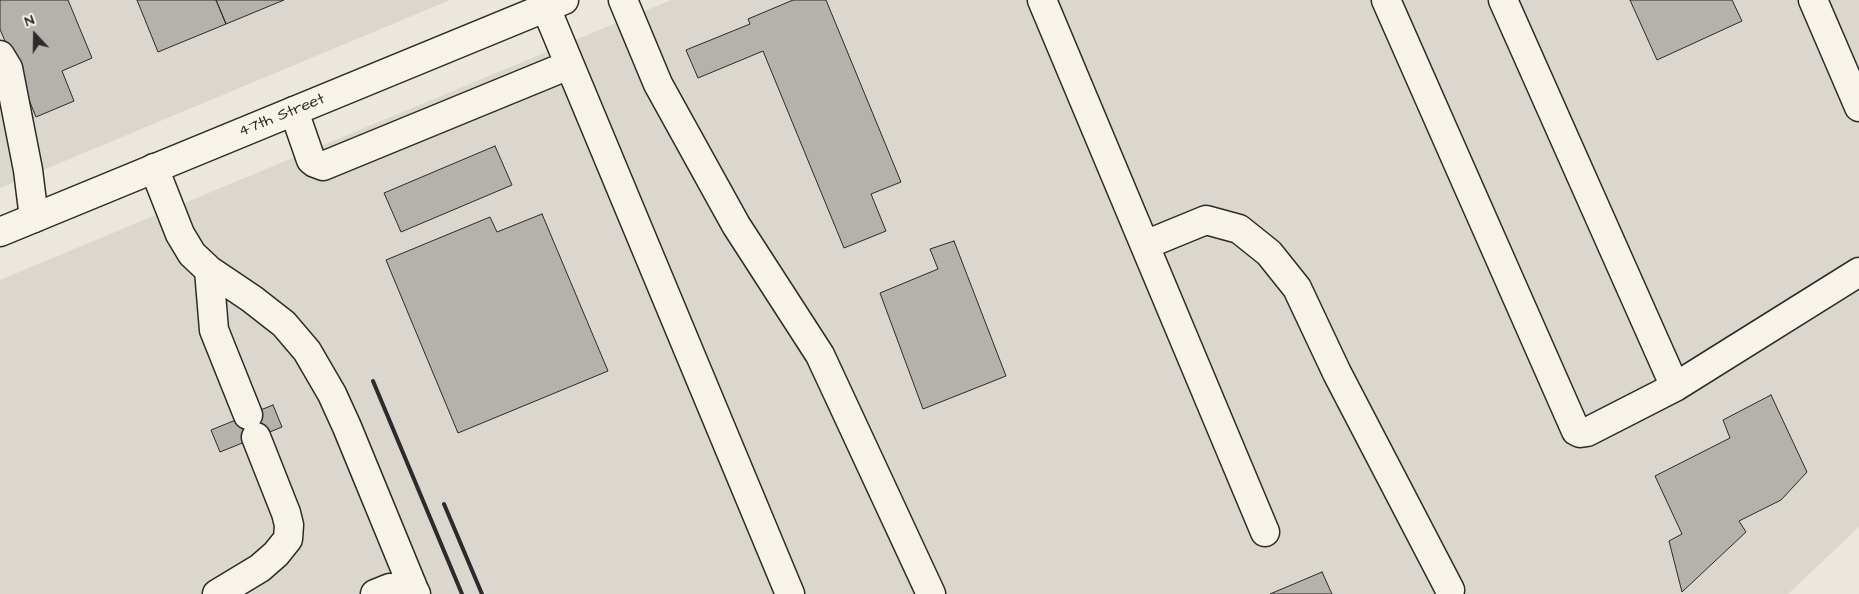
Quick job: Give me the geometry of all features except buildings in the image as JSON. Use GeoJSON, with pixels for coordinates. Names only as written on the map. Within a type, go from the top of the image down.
{"type":"FeatureCollection","features":[{"type":"Feature","properties":{"kind":"main road"},"geometry":{"type":"LineString","coordinates":[[622,0],[658,84],[671,109],[736,224],[820,356],[932,594]]}},
{"type":"Feature","properties":{"kind":"main road"},"geometry":{"type":"LineString","coordinates":[[1042,0],[1265,532]]}},
{"type":"Feature","properties":{"kind":"main road"},"geometry":{"type":"LineString","coordinates":[[1386,0],[1576,431],[1580,433],[1587,432],[1675,387],[1859,272]]}},
{"type":"Feature","properties":{"kind":"main road"},"geometry":{"type":"LineString","coordinates":[[1503,0],[1675,387]]}},
{"type":"Feature","properties":{"kind":"main road"},"geometry":{"type":"LineString","coordinates":[[1813,0],[1859,107]]}},
{"type":"Feature","properties":{"kind":"main road"},"geometry":{"type":"LineString","coordinates":[[555,4],[569,65],[790,594]]}},
{"type":"Feature","properties":{"kind":"main road","name":"47th Street"},"geometry":{"type":"LineString","coordinates":[[0,232],[555,4]]}},
{"type":"Feature","properties":{"kind":"main road"},"geometry":{"type":"LineString","coordinates":[[0,55],[8,68],[28,170],[34,218]]}},
{"type":"Feature","properties":{"kind":"main road"},"geometry":{"type":"LineString","coordinates":[[294,111],[311,160],[323,166],[569,65]]}},
{"type":"Feature","properties":{"kind":"main road"},"geometry":{"type":"LineString","coordinates":[[154,168],[180,234],[192,254],[209,270],[252,299],[284,324],[307,351],[332,394],[347,427],[415,592]]}},
{"type":"Feature","properties":{"kind":"main road"},"geometry":{"type":"LineString","coordinates":[[1145,245],[1206,220],[1239,229],[1269,253],[1297,288],[1337,373],[1450,590]]}},
{"type":"Feature","properties":{"kind":"main road"},"geometry":{"type":"LineString","coordinates":[[209,270],[214,330],[290,525],[288,539],[276,554],[260,568],[217,594]]}},
{"type":"Feature","properties":{"kind":"main road"},"geometry":{"type":"LineString","coordinates":[[375,594],[390,588],[415,592]]}},
{"type":"Feature","properties":{"kind":"shaded area"},"geometry":{"type":"Polygon","coordinates":[[[0,0],[450,0],[0,188],[0,0]]]}},
{"type":"Feature","properties":{"kind":"shaded area"},"geometry":{"type":"Polygon","coordinates":[[[671,0],[1859,0],[1859,527],[1788,594],[0,594],[0,280],[671,0]]]}},
{"type":"Feature","properties":{"kind":"railway"},"geometry":{"type":"LineString","coordinates":[[373,381],[462,594]]}},
{"type":"Feature","properties":{"kind":"railway"},"geometry":{"type":"LineString","coordinates":[[444,504],[482,594]]}}]}
